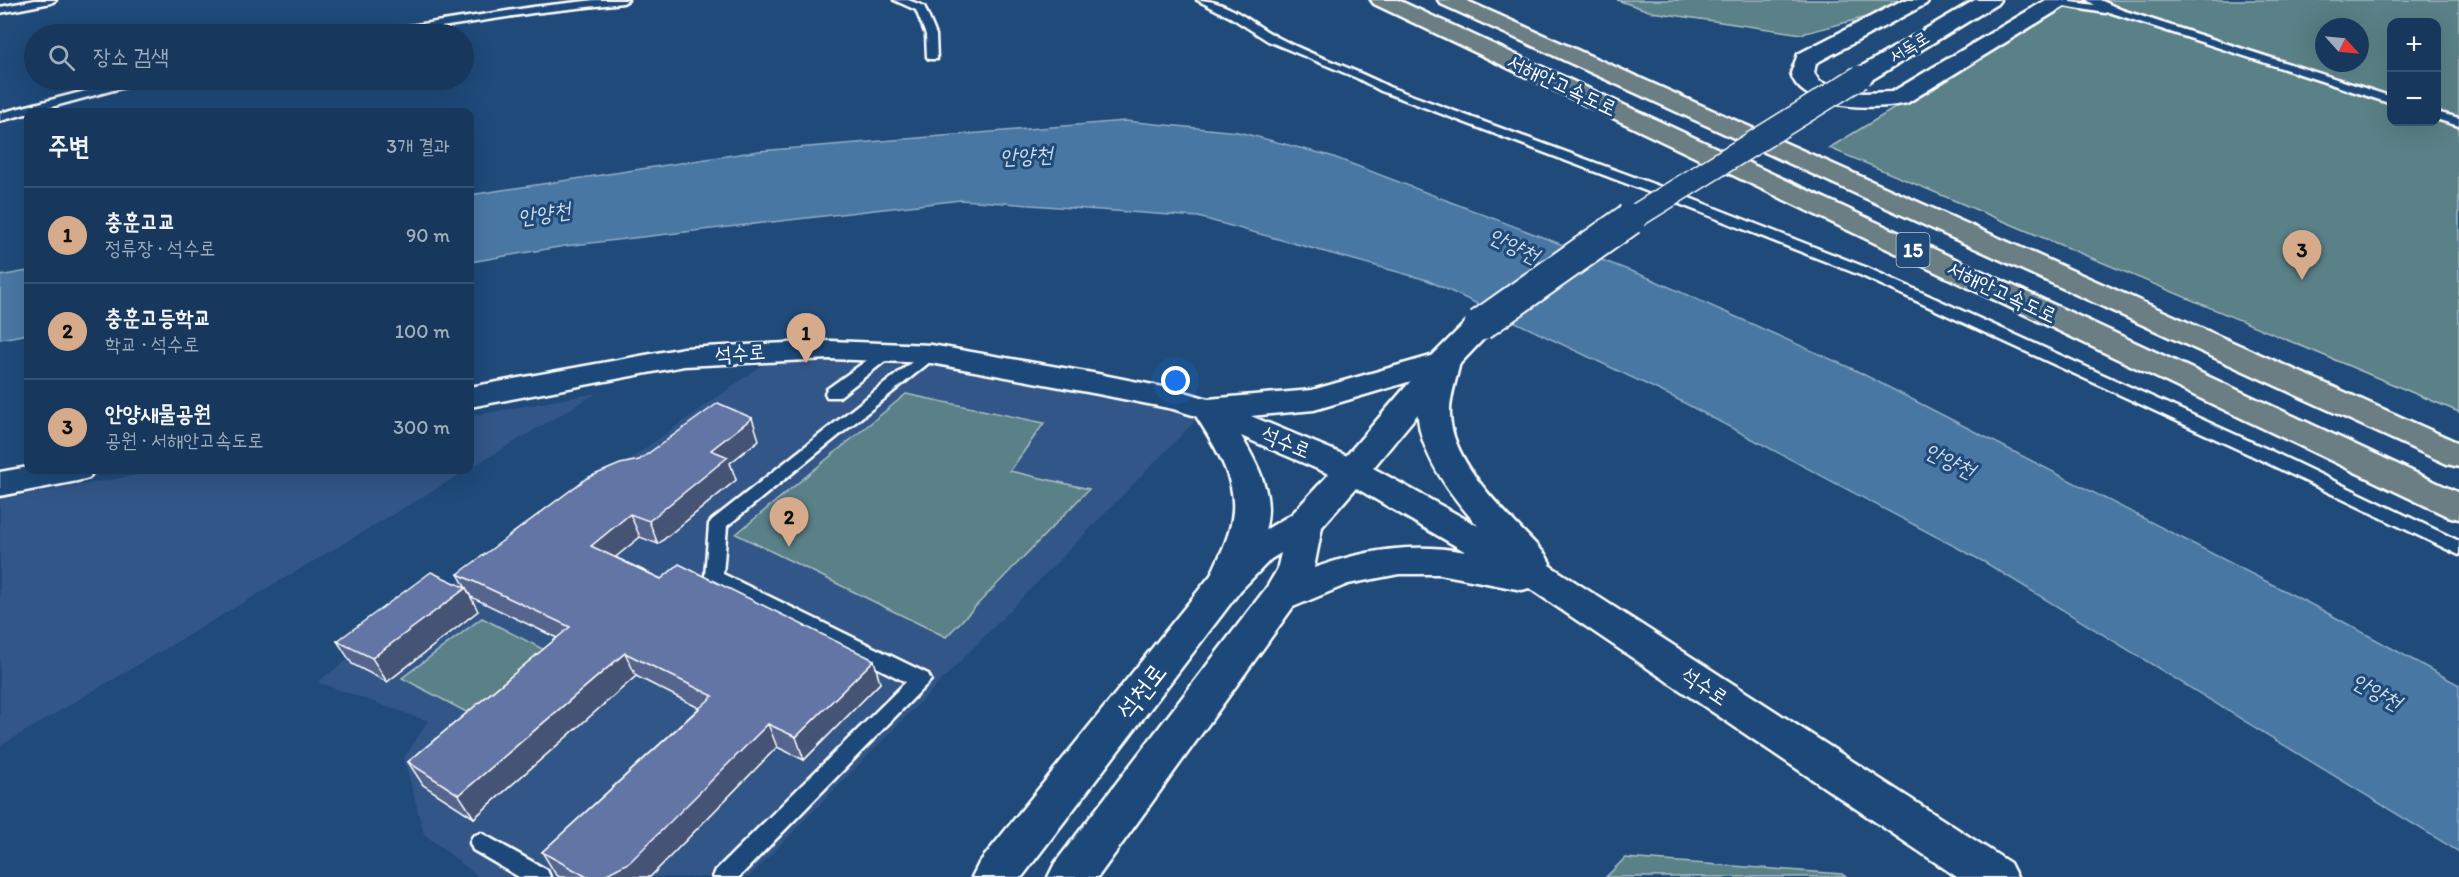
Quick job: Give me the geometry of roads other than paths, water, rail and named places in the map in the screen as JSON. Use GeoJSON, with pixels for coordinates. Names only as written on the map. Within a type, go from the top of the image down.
{"type":"FeatureCollection","features":[{"type":"Feature","properties":{"kind":"highway","name":"서해안고속도로"},"geometry":{"type":"LineString","coordinates":[[1382,0],[2452,504]]}},
{"type":"Feature","properties":{"kind":"highway","name":"서해안고속도로"},"geometry":{"type":"LineString","coordinates":[[1448,0],[2459,456]]}},
{"type":"Feature","properties":{"kind":"street"},"geometry":{"type":"LineString","coordinates":[[1919,0],[1806,59],[1802,70],[1804,80],[1815,88],[1844,97],[1884,101],[1899,98],[2060,1]]}},
{"type":"Feature","properties":{"kind":"street","name":"서독로"},"geometry":{"type":"LineString","coordinates":[[1480,325],[1639,213],[1949,22],[1990,0]]}},
{"type":"Feature","properties":{"kind":"street","name":"석천로"},"geometry":{"type":"LineString","coordinates":[[994,877],[1227,581],[1258,550],[1305,523],[1445,361],[1480,325]]}},
{"type":"Feature","properties":{"kind":"street","name":"석수로"},"geometry":{"type":"LineString","coordinates":[[474,396],[684,357],[779,351],[889,351],[931,354],[1178,400],[1206,409],[1352,471],[1547,581],[1994,877]]}},
{"type":"Feature","properties":{"kind":"street"},"geometry":{"type":"LineString","coordinates":[[1206,409],[1314,400],[1445,361],[1434,417],[1445,454],[1470,490],[1547,581]]}},
{"type":"Feature","properties":{"kind":"street"},"geometry":{"type":"LineString","coordinates":[[1206,409],[1234,449],[1251,504],[1250,519],[1227,581]]}},
{"type":"Feature","properties":{"kind":"street"},"geometry":{"type":"LineString","coordinates":[[0,484],[54,474]]}},
{"type":"Feature","properties":{"kind":"street"},"geometry":{"type":"LineString","coordinates":[[1071,877],[1280,597],[1295,571],[1305,523]]}},
{"type":"Feature","properties":{"kind":"street"},"geometry":{"type":"LineString","coordinates":[[1280,597],[1312,581],[1395,560],[1440,561],[1547,581]]}},
{"type":"Feature","properties":{"kind":"lane"},"geometry":{"type":"LineString","coordinates":[[0,10],[51,0]]}},
{"type":"Feature","properties":{"kind":"lane"},"geometry":{"type":"LineString","coordinates":[[442,24],[533,10],[623,0]]}},
{"type":"Feature","properties":{"kind":"lane"},"geometry":{"type":"LineString","coordinates":[[899,0],[920,8],[931,35],[933,57]]}},
{"type":"Feature","properties":{"kind":"lane"},"geometry":{"type":"LineString","coordinates":[[1202,0],[1236,16],[1272,39],[1361,76],[1385,89],[1637,183],[1865,272],[2261,453],[2459,549]]}},
{"type":"Feature","properties":{"kind":"lane"},"geometry":{"type":"LineString","coordinates":[[2092,0],[2118,12],[2387,99]]}},
{"type":"Feature","properties":{"kind":"lane"},"geometry":{"type":"LineString","coordinates":[[2060,1],[2118,12]]}},
{"type":"Feature","properties":{"kind":"lane"},"geometry":{"type":"LineString","coordinates":[[34,108],[101,90]]}},
{"type":"Feature","properties":{"kind":"lane"},"geometry":{"type":"LineString","coordinates":[[0,117],[24,111]]}},
{"type":"Feature","properties":{"kind":"lane"},"geometry":{"type":"LineString","coordinates":[[2441,117],[2459,122]]}},
{"type":"Feature","properties":{"kind":"lane"},"geometry":{"type":"LineString","coordinates":[[834,393],[889,351]]}},
{"type":"Feature","properties":{"kind":"lane"},"geometry":{"type":"LineString","coordinates":[[724,877],[921,680],[714,577],[718,524],[931,354]]}},
{"type":"Feature","properties":{"kind":"lane"},"geometry":{"type":"LineString","coordinates":[[481,843],[539,877]]}},
{"type":"Feature","properties":{"kind":"water","name":"안양천"},"geometry":{"type":"Polygon","coordinates":[[[1125,121],[1238,132],[1331,156],[1649,278],[1855,370],[2320,609],[2459,685],[2459,852],[1986,563],[1673,397],[1427,280],[1198,217],[961,200],[565,246],[474,261],[474,194],[759,151],[1125,121]]]}},
{"type":"Feature","properties":{"kind":"water"},"geometry":{"type":"Polygon","coordinates":[[[24,272],[24,335],[0,339],[0,276],[24,272]]]}},
{"type":"Feature","properties":{"kind":"place","name":"안양새물공원"},"geometry":{"type":"Point","coordinates":[2302,280]}},
{"type":"Feature","properties":{"kind":"place","name":"충훈고교"},"geometry":{"type":"Point","coordinates":[806,363]}},
{"type":"Feature","properties":{"kind":"place","name":"충훈고등학교"},"geometry":{"type":"Point","coordinates":[789,547]}}]}
